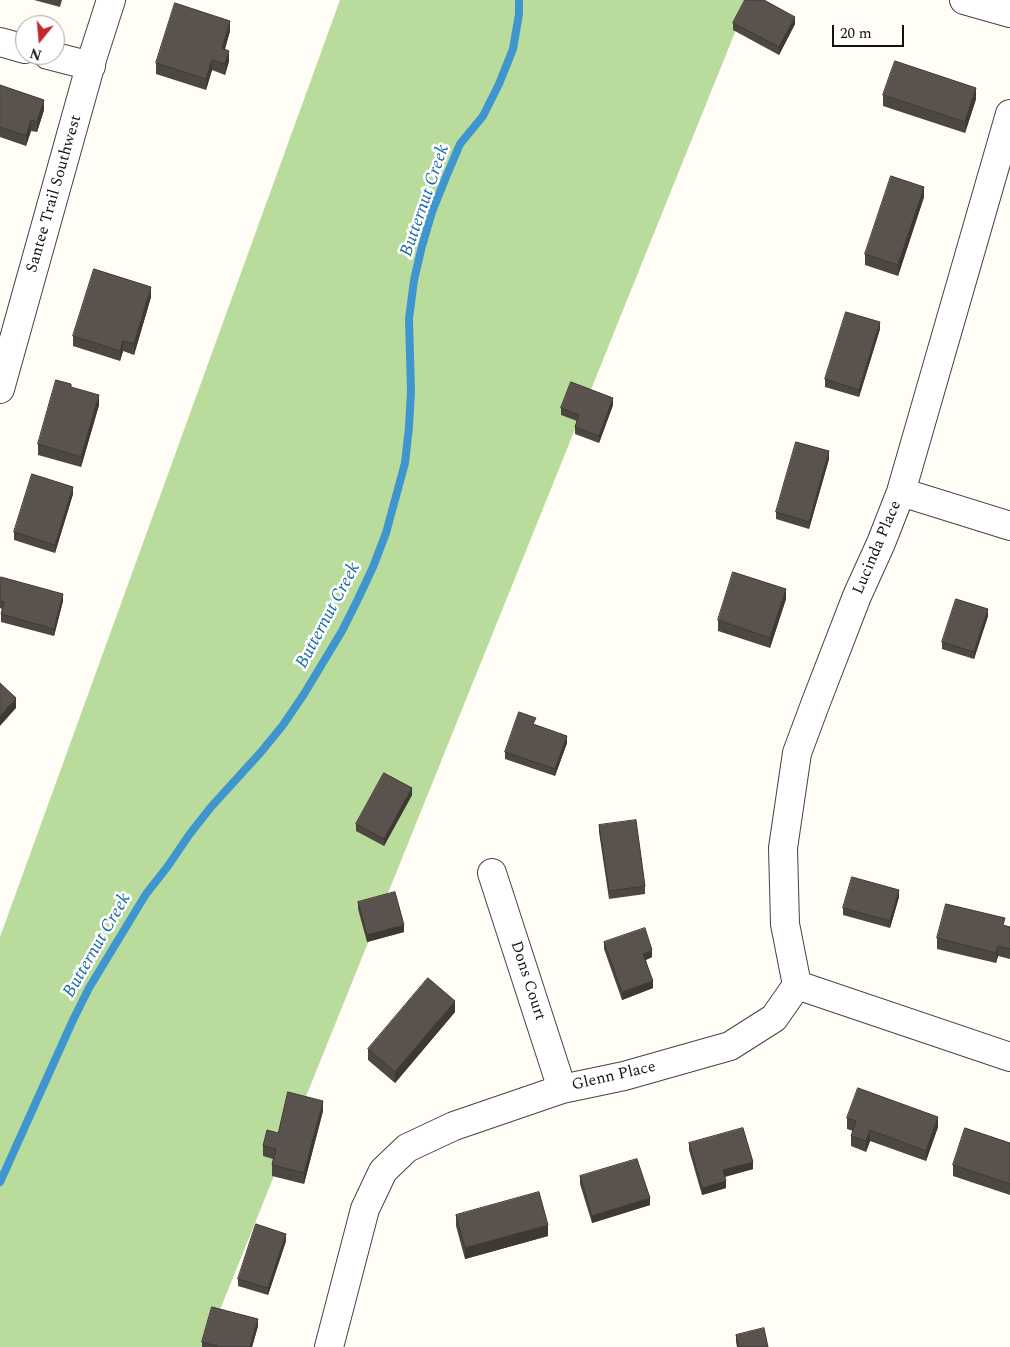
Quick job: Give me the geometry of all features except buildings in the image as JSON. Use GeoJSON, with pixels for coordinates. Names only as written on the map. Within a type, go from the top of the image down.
{"type":"FeatureCollection","features":[{"type":"Feature","properties":{"kind":"street","name":"Santee Trail Southwest"},"geometry":{"type":"LineString","coordinates":[[0,389],[111,0]]}},
{"type":"Feature","properties":{"kind":"street"},"geometry":{"type":"LineString","coordinates":[[964,0],[1010,13]]}},
{"type":"Feature","properties":{"kind":"street"},"geometry":{"type":"LineString","coordinates":[[0,42],[15,46]]}},
{"type":"Feature","properties":{"kind":"street"},"geometry":{"type":"LineString","coordinates":[[65,59],[91,66]]}},
{"type":"Feature","properties":{"kind":"street","name":"Lucinda Place"},"geometry":{"type":"LineString","coordinates":[[797,985],[785,924],[782,848],[798,753],[857,596],[901,492],[1010,114]]}},
{"type":"Feature","properties":{"kind":"street"},"geometry":{"type":"LineString","coordinates":[[901,492],[1010,526]]}},
{"type":"Feature","properties":{"kind":"street","name":"Dons Court"},"geometry":{"type":"LineString","coordinates":[[492,872],[562,1088]]}},
{"type":"Feature","properties":{"kind":"street"},"geometry":{"type":"LineString","coordinates":[[797,985],[1010,1057]]}},
{"type":"Feature","properties":{"kind":"street","name":"Glenn Place"},"geometry":{"type":"LineString","coordinates":[[329,1347],[366,1209],[383,1171],[407,1148],[454,1126],[562,1088],[624,1076],[730,1046],[774,1018],[797,985]]}},
{"type":"Feature","properties":{"kind":"green space"},"geometry":{"type":"Polygon","coordinates":[[[340,0],[748,0],[205,1347],[0,1347],[0,937],[340,0]]]}},
{"type":"Feature","properties":{"kind":"waterway","name":"Butternut Creek"},"geometry":{"type":"LineString","coordinates":[[0,1182],[89,988],[146,894],[211,807],[283,725],[342,631],[373,567],[386,533],[405,463],[411,391],[409,319],[414,280],[422,246],[432,212],[460,144],[483,116],[499,84],[513,49],[519,14],[519,0]]}}]}
